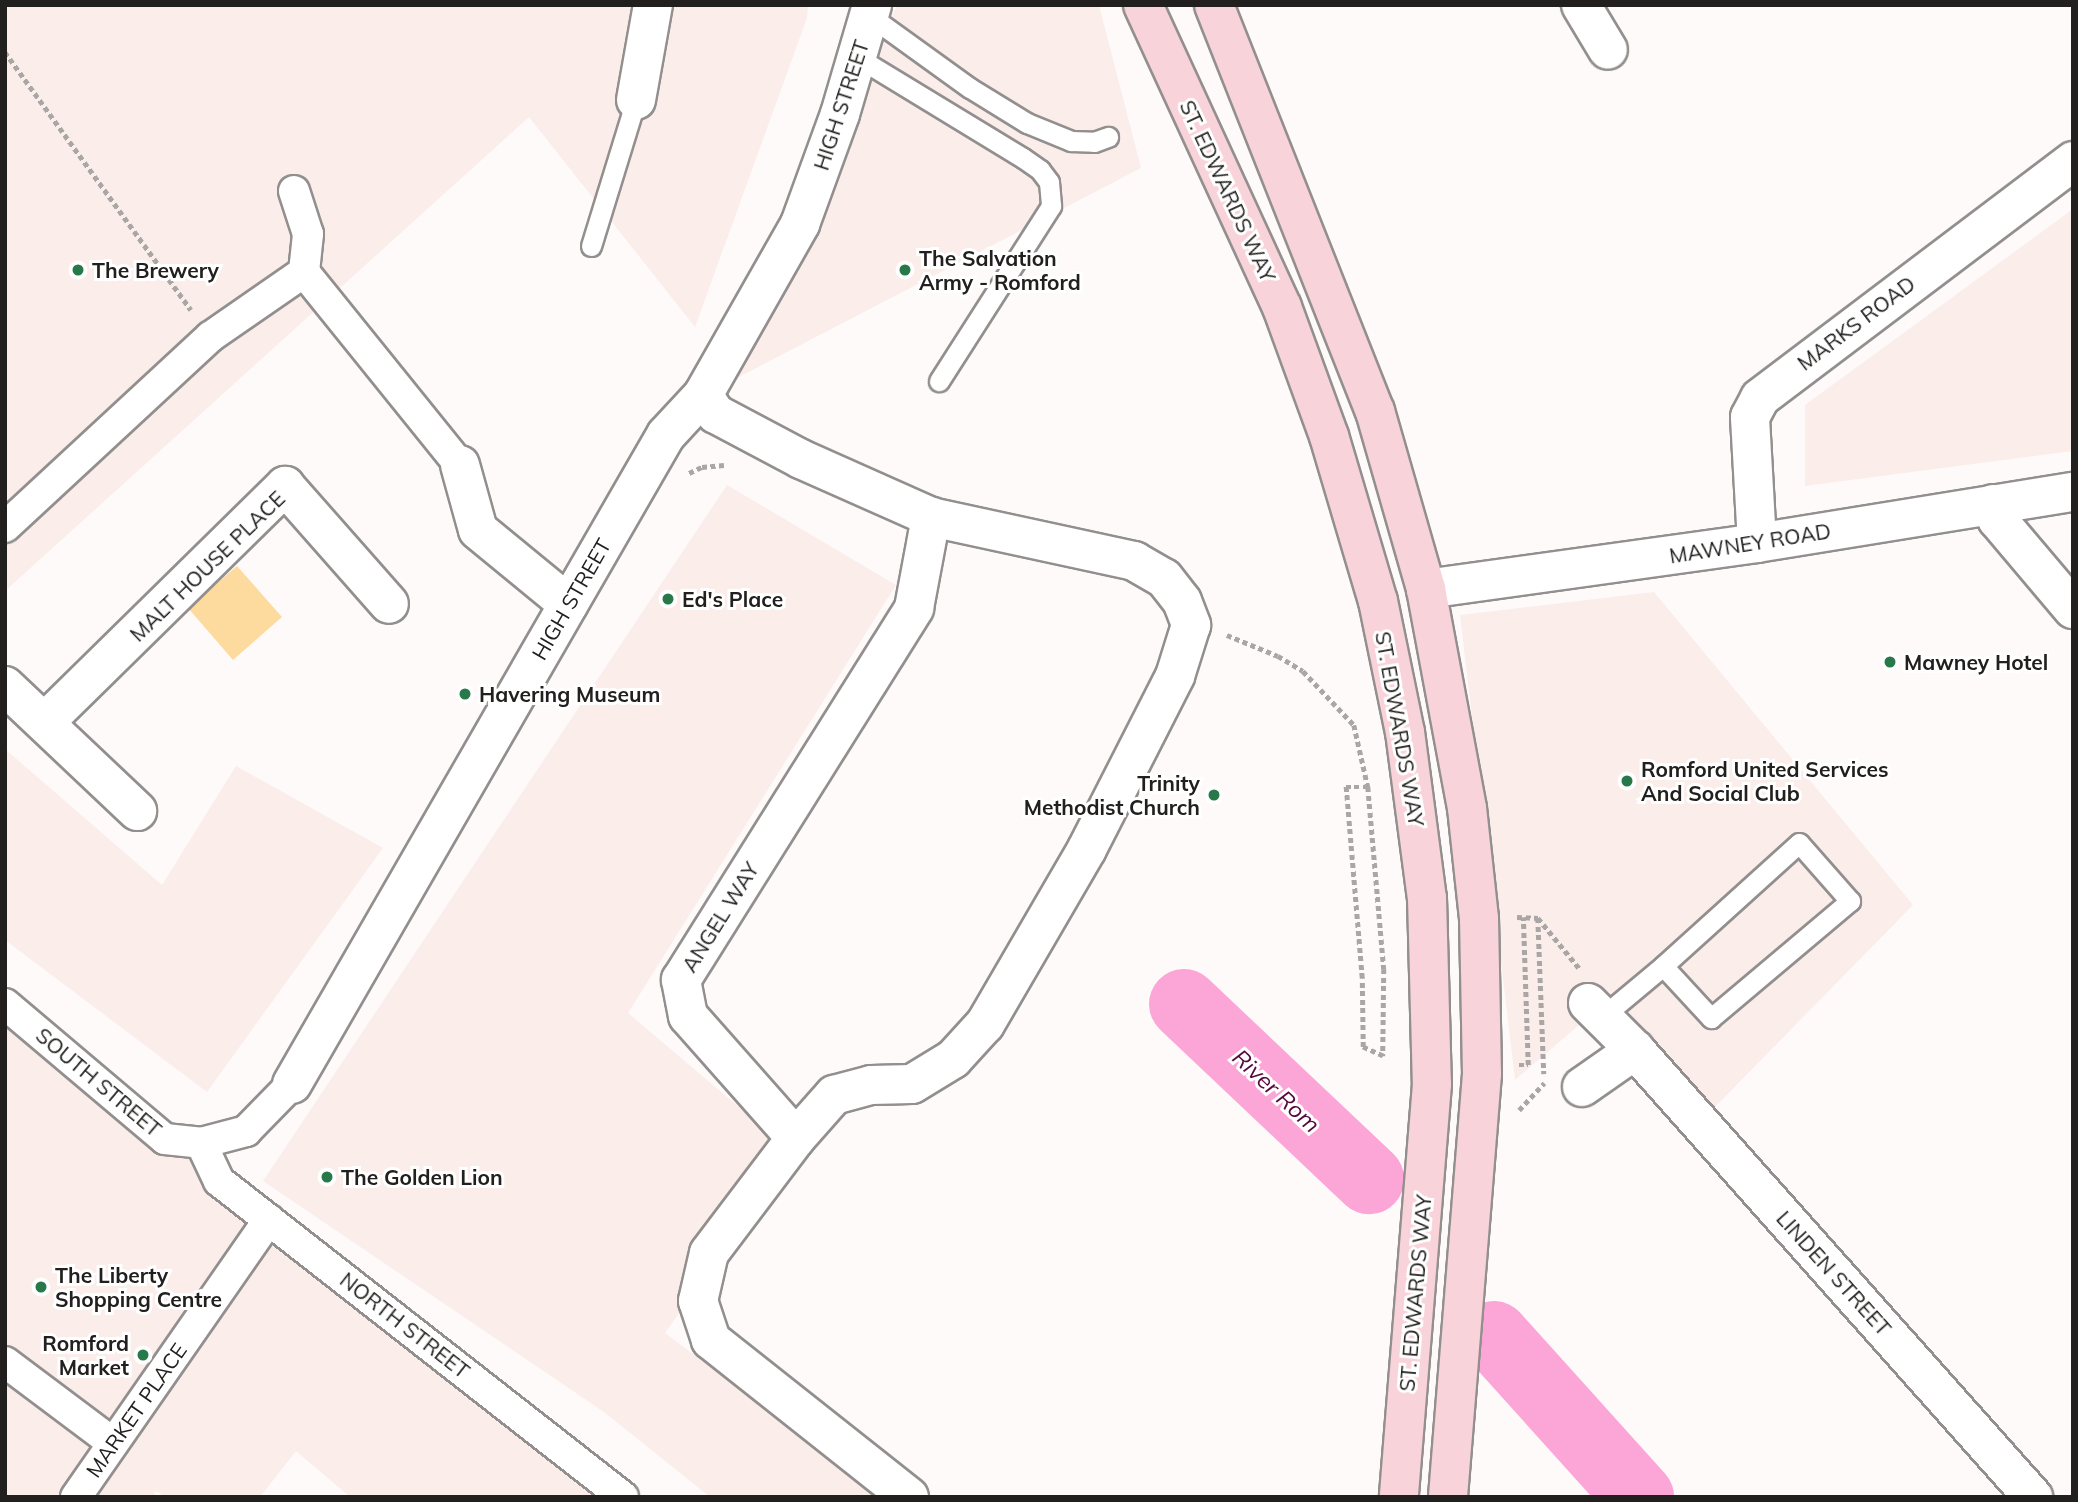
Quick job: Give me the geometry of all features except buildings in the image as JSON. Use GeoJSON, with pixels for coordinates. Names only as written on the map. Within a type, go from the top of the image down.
{"type":"FeatureCollection","features":[{"type":"Feature","properties":{"kind":"main road","name":"ST. EDWARDS WAY"},"geometry":{"type":"LineString","coordinates":[[1143,5],[1282,307],[1329,436],[1378,601],[1405,732],[1427,898],[1433,1084],[1399,1497]]}},
{"type":"Feature","properties":{"kind":"main road"},"geometry":{"type":"LineString","coordinates":[[1214,5],[1375,411],[1426,589],[1466,808],[1479,918],[1482,1048],[1476,1163],[1448,1497]]}},
{"type":"Feature","properties":{"kind":"street"},"geometry":{"type":"LineString","coordinates":[[636,100],[653,5]]}},
{"type":"Feature","properties":{"kind":"street"},"geometry":{"type":"LineString","coordinates":[[1581,5],[1608,50]]}},
{"type":"Feature","properties":{"kind":"street","name":"HIGH STREET"},"geometry":{"type":"LineString","coordinates":[[201,1143],[246,1131],[292,1084],[666,435],[703,395],[800,224],[871,11]]}},
{"type":"Feature","properties":{"kind":"street","name":"MARKS ROAD"},"geometry":{"type":"LineString","coordinates":[[1757,543],[1750,417],[1760,398],[2073,161]]}},
{"type":"Feature","properties":{"kind":"street"},"geometry":{"type":"LineString","coordinates":[[294,191],[308,234],[304,272],[460,465],[478,530],[568,604]]}},
{"type":"Feature","properties":{"kind":"street"},"geometry":{"type":"LineString","coordinates":[[5,527],[210,337],[304,272]]}},
{"type":"Feature","properties":{"kind":"street"},"geometry":{"type":"LineString","coordinates":[[703,395],[716,414],[776,446],[931,517],[1134,561],[1164,578],[1182,601],[1191,625],[1175,676],[1087,849],[985,1024],[953,1059],[912,1084],[871,1086],[834,1096],[796,1138],[709,1253],[698,1301],[711,1340],[909,1497]]}},
{"type":"Feature","properties":{"kind":"street","name":"MALT HOUSE PLACE"},"geometry":{"type":"LineString","coordinates":[[45,722],[285,486],[389,604]]}},
{"type":"Feature","properties":{"kind":"street","name":"MAWNEY ROAD"},"geometry":{"type":"LineString","coordinates":[[1426,589],[1757,543],[2073,492]]}},
{"type":"Feature","properties":{"kind":"street"},"geometry":{"type":"LineString","coordinates":[[1993,504],[1997,519],[2073,609]]}},
{"type":"Feature","properties":{"kind":"street","name":"ANGEL WAY"},"geometry":{"type":"LineString","coordinates":[[796,1138],[688,1016],[681,979],[914,608],[931,517]]}},
{"type":"Feature","properties":{"kind":"street"},"geometry":{"type":"LineString","coordinates":[[5,687],[137,811]]}},
{"type":"Feature","properties":{"kind":"street","name":"SOUTH STREET"},"geometry":{"type":"LineString","coordinates":[[5,1004],[166,1139],[201,1143]]}},
{"type":"Feature","properties":{"kind":"street","name":"LINDEN STREET"},"geometry":{"type":"LineString","coordinates":[[1595,1010],[1636,1050],[2033,1497]]}},
{"type":"Feature","properties":{"kind":"street"},"geometry":{"type":"LineString","coordinates":[[1582,1087],[1636,1050]]}},
{"type":"Feature","properties":{"kind":"street","name":"NORTH STREET"},"geometry":{"type":"LineString","coordinates":[[201,1143],[219,1181],[623,1497]]}},
{"type":"Feature","properties":{"kind":"street","name":"MARKET PLACE"},"geometry":{"type":"LineString","coordinates":[[76,1497],[269,1219]]}},
{"type":"Feature","properties":{"kind":"street"},"geometry":{"type":"LineString","coordinates":[[14,1368],[113,1443]]}},
{"type":"Feature","properties":{"kind":"lane"},"geometry":{"type":"LineString","coordinates":[[871,11],[970,88],[1027,122],[1071,141],[1094,142],[1108,137]]}},
{"type":"Feature","properties":{"kind":"lane"},"geometry":{"type":"LineString","coordinates":[[857,57],[1023,158],[1040,170],[1049,182],[1051,206],[939,381]]}},
{"type":"Feature","properties":{"kind":"lane"},"geometry":{"type":"LineString","coordinates":[[591,246],[636,100]]}},
{"type":"Feature","properties":{"kind":"lane"},"geometry":{"type":"LineString","coordinates":[[1595,1010],[1663,966],[1799,843],[1850,901],[1711,1018],[1663,966]]}},
{"type":"Feature","properties":{"kind":"path"},"geometry":{"type":"LineString","coordinates":[[5,52],[210,337]]}},
{"type":"Feature","properties":{"kind":"path"},"geometry":{"type":"LineString","coordinates":[[685,475],[710,465],[727,466]]}},
{"type":"Feature","properties":{"kind":"path"},"geometry":{"type":"LineString","coordinates":[[1191,625],[1255,647],[1303,671],[1354,725],[1368,788],[1387,990],[1383,1056],[1363,1047],[1362,978],[1346,787],[1368,788]]}},
{"type":"Feature","properties":{"kind":"path"},"geometry":{"type":"LineString","coordinates":[[1508,1066],[1528,1065],[1523,917],[1538,918],[1588,979],[1595,1010]]}},
{"type":"Feature","properties":{"kind":"path"},"geometry":{"type":"LineString","coordinates":[[1517,1112],[1544,1083],[1538,918]]}},
{"type":"Feature","properties":{"kind":"shaded area"},"geometry":{"type":"Polygon","coordinates":[[[5,5],[808,5],[807,18],[695,327],[529,117],[5,591],[5,5]]]}},
{"type":"Feature","properties":{"kind":"shaded area"},"geometry":{"type":"Polygon","coordinates":[[[897,5],[1099,5],[1141,168],[733,380],[897,5]]]}},
{"type":"Feature","properties":{"kind":"shaded area"},"geometry":{"type":"Polygon","coordinates":[[[2073,209],[2073,451],[1805,486],[1805,405],[2073,209]]]}},
{"type":"Feature","properties":{"kind":"shaded area"},"geometry":{"type":"Polygon","coordinates":[[[727,485],[896,585],[628,1013],[792,1152],[665,1333],[885,1497],[710,1497],[604,1412],[263,1181],[727,485]]]}},
{"type":"Feature","properties":{"kind":"shaded area"},"geometry":{"type":"Polygon","coordinates":[[[237,566],[282,617],[233,660],[188,608],[237,566]]]}},
{"type":"Feature","properties":{"kind":"shaded area"},"geometry":{"type":"Polygon","coordinates":[[[1654,592],[1913,905],[1711,1111],[1614,995],[1515,1080],[1460,615],[1654,592]]]}},
{"type":"Feature","properties":{"kind":"shaded area"},"geometry":{"type":"Polygon","coordinates":[[[5,749],[162,885],[236,766],[383,848],[207,1092],[5,940],[5,749]]]}},
{"type":"Feature","properties":{"kind":"shaded area"},"geometry":{"type":"Polygon","coordinates":[[[5,1004],[165,1139],[625,1497],[350,1497],[296,1451],[260,1497],[165,1497],[156,1491],[153,1497],[5,1497],[5,1004]]]}},
{"type":"Feature","properties":{"kind":"waterway","name":"River Rom"},"geometry":{"type":"LineString","coordinates":[[1184,1004],[1369,1179]]}},
{"type":"Feature","properties":{"kind":"waterway","name":"River Rom"},"geometry":{"type":"LineString","coordinates":[[1494,1336],[1639,1497]]}},
{"type":"Feature","properties":{"kind":"place","name":"The Brewery"},"geometry":{"type":"Point","coordinates":[78,270]}},
{"type":"Feature","properties":{"kind":"place","name":"The Salvation Army - Romford"},"geometry":{"type":"Point","coordinates":[905,270]}},
{"type":"Feature","properties":{"kind":"place","name":"Ed's Place"},"geometry":{"type":"Point","coordinates":[668,599]}},
{"type":"Feature","properties":{"kind":"place","name":"Mawney Hotel"},"geometry":{"type":"Point","coordinates":[1890,662]}},
{"type":"Feature","properties":{"kind":"place","name":"Havering Museum"},"geometry":{"type":"Point","coordinates":[465,694]}},
{"type":"Feature","properties":{"kind":"place","name":"Romford United Services And Social Club"},"geometry":{"type":"Point","coordinates":[1627,781]}},
{"type":"Feature","properties":{"kind":"place","name":"Trinity Methodist Church"},"geometry":{"type":"Point","coordinates":[1214,795]}},
{"type":"Feature","properties":{"kind":"place","name":"The Golden Lion"},"geometry":{"type":"Point","coordinates":[327,1177]}},
{"type":"Feature","properties":{"kind":"place","name":"The Liberty Shopping Centre"},"geometry":{"type":"Point","coordinates":[41,1287]}},
{"type":"Feature","properties":{"kind":"place","name":"Romford Market"},"geometry":{"type":"Point","coordinates":[143,1355]}}]}
